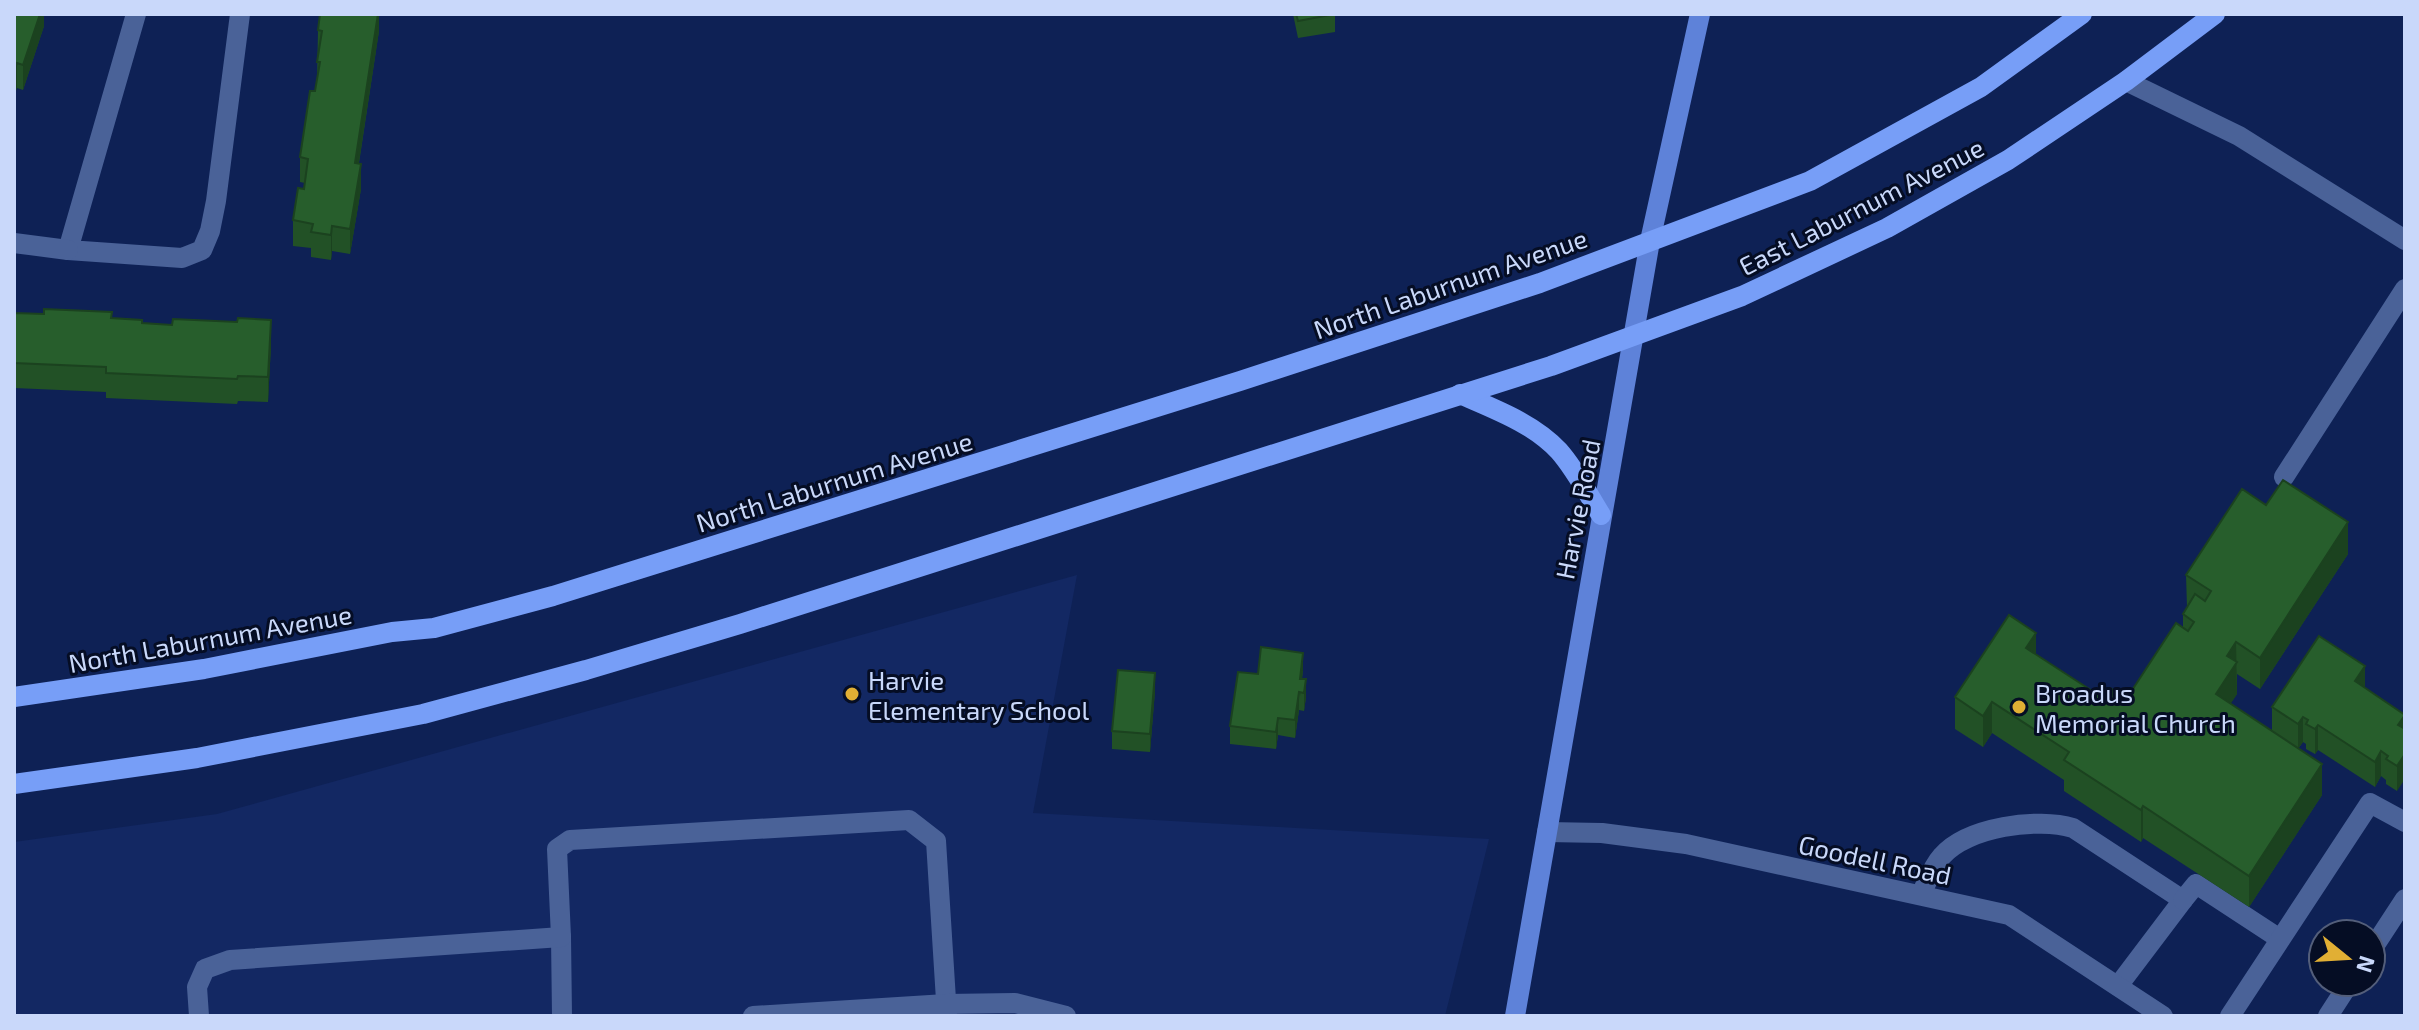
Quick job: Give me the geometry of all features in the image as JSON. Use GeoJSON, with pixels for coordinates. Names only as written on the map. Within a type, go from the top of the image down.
{"type":"FeatureCollection","features":[{"type":"Feature","properties":{"kind":"main road","name":"East Laburnum Avenue"},"geometry":{"type":"LineString","coordinates":[[1650,241],[1810,181],[1981,87],[2082,14]]}},
{"type":"Feature","properties":{"kind":"main road","name":"East Laburnum Avenue"},"geometry":{"type":"LineString","coordinates":[[1634,335],[1742,296],[1887,228],[2008,160],[2126,81],[2215,14]]}},
{"type":"Feature","properties":{"kind":"main road","name":"North Laburnum Avenue"},"geometry":{"type":"LineString","coordinates":[[14,697],[204,669],[392,632],[434,628],[553,596],[1255,376],[1540,283],[1650,241]]}},
{"type":"Feature","properties":{"kind":"main road"},"geometry":{"type":"LineString","coordinates":[[14,784],[197,758],[348,729],[423,714],[541,682],[740,624],[1551,366],[1634,335]]}},
{"type":"Feature","properties":{"kind":"main road"},"geometry":{"type":"LineString","coordinates":[[1460,394],[1505,414],[1559,451],[1601,515]]}},
{"type":"Feature","properties":{"kind":"street"},"geometry":{"type":"LineString","coordinates":[[68,250],[136,14]]}},
{"type":"Feature","properties":{"kind":"street"},"geometry":{"type":"LineString","coordinates":[[14,243],[182,258],[202,250],[210,231],[216,201],[240,14]]}},
{"type":"Feature","properties":{"kind":"street","name":"Harvie Road"},"geometry":{"type":"LineString","coordinates":[[1515,1016],[1650,241],[1700,14]]}},
{"type":"Feature","properties":{"kind":"street"},"geometry":{"type":"LineString","coordinates":[[2126,81],[2239,136],[2405,240]]}},
{"type":"Feature","properties":{"kind":"street"},"geometry":{"type":"LineString","coordinates":[[2284,477],[2405,289]]}},
{"type":"Feature","properties":{"kind":"street"},"geometry":{"type":"LineString","coordinates":[[2230,1016],[2370,803],[2405,822]]}},
{"type":"Feature","properties":{"kind":"street"},"geometry":{"type":"LineString","coordinates":[[562,1016],[557,849],[570,840],[909,820],[936,841],[947,1010]]}},
{"type":"Feature","properties":{"kind":"street"},"geometry":{"type":"LineString","coordinates":[[1921,895],[1942,856],[1959,842],[1989,830],[2058,823],[2073,828],[2183,900]]}},
{"type":"Feature","properties":{"kind":"street","name":"Goodell Road"},"geometry":{"type":"LineString","coordinates":[[1547,832],[1602,833],[1686,844],[2009,915],[2163,1016]]}},
{"type":"Feature","properties":{"kind":"street"},"geometry":{"type":"LineString","coordinates":[[2118,986],[2196,884],[2280,939]]}},
{"type":"Feature","properties":{"kind":"street"},"geometry":{"type":"LineString","coordinates":[[2387,927],[2405,899]]}},
{"type":"Feature","properties":{"kind":"street"},"geometry":{"type":"LineString","coordinates":[[199,1016],[197,987],[205,969],[230,960],[561,937]]}},
{"type":"Feature","properties":{"kind":"street"},"geometry":{"type":"LineString","coordinates":[[2328,1016],[2340,998]]}},
{"type":"Feature","properties":{"kind":"street"},"geometry":{"type":"LineString","coordinates":[[753,1016],[947,1010],[1015,1003],[1066,1016]]}},
{"type":"Feature","properties":{"kind":"shaded area","name":"Harvie Elementary School"},"geometry":{"type":"Polygon","coordinates":[[[1077,575],[1033,813],[1489,839],[1445,1016],[14,1016],[14,842],[217,814],[1077,575]]]}},
{"type":"Feature","properties":{"kind":"building"},"geometry":{"type":"Polygon","coordinates":[[[14,14],[40,14],[23,65],[17,63],[14,72],[14,14]]]}},
{"type":"Feature","properties":{"kind":"building"},"geometry":{"type":"Polygon","coordinates":[[[320,14],[378,14],[355,163],[361,164],[350,229],[332,226],[331,235],[311,232],[313,224],[293,220],[298,188],[304,189],[308,159],[300,157],[310,91],[315,91],[320,62],[317,62],[322,31],[318,30],[320,14]]]}},
{"type":"Feature","properties":{"kind":"building"},"geometry":{"type":"Polygon","coordinates":[[[1296,14],[1335,14],[1298,21],[1296,14]]]}},
{"type":"Feature","properties":{"kind":"building"},"geometry":{"type":"Polygon","coordinates":[[[44,309],[112,312],[111,318],[172,325],[173,319],[271,320],[268,377],[238,376],[237,379],[106,373],[106,367],[14,363],[14,313],[44,314],[44,309]]]}},
{"type":"Feature","properties":{"kind":"building","name":"Broadus Memorial Church"},"geometry":{"type":"Polygon","coordinates":[[[2283,480],[2348,522],[2260,658],[2236,642],[2227,656],[2237,662],[2216,694],[2322,764],[2249,876],[2143,806],[2141,810],[2064,760],[2069,752],[1992,702],[1983,716],[1955,697],[2009,615],[2036,633],[2026,648],[2103,698],[2110,688],[2127,698],[2176,623],[2188,631],[2194,622],[2183,614],[2195,594],[2205,601],[2211,591],[2186,575],[2242,489],[2266,505],[2283,480]]]}},
{"type":"Feature","properties":{"kind":"building"},"geometry":{"type":"Polygon","coordinates":[[[2319,636],[2365,666],[2355,681],[2405,715],[2398,725],[2405,729],[2405,754],[2397,766],[2386,759],[2388,756],[2381,751],[2375,762],[2318,725],[2315,729],[2306,724],[2308,720],[2303,717],[2298,724],[2272,707],[2319,636]]]}},
{"type":"Feature","properties":{"kind":"building"},"geometry":{"type":"Polygon","coordinates":[[[1261,647],[1303,653],[1300,679],[1306,679],[1304,693],[1299,692],[1295,720],[1278,718],[1276,732],[1230,726],[1238,672],[1258,674],[1261,647]]]}},
{"type":"Feature","properties":{"kind":"building"},"geometry":{"type":"Polygon","coordinates":[[[1118,670],[1155,673],[1150,734],[1112,731],[1118,670]]]}},
{"type":"Feature","properties":{"kind":"place","name":"Harvie Elementary School"},"geometry":{"type":"Point","coordinates":[852,694]}},
{"type":"Feature","properties":{"kind":"place","name":"Broadus Memorial Church"},"geometry":{"type":"Point","coordinates":[2019,707]}}]}
